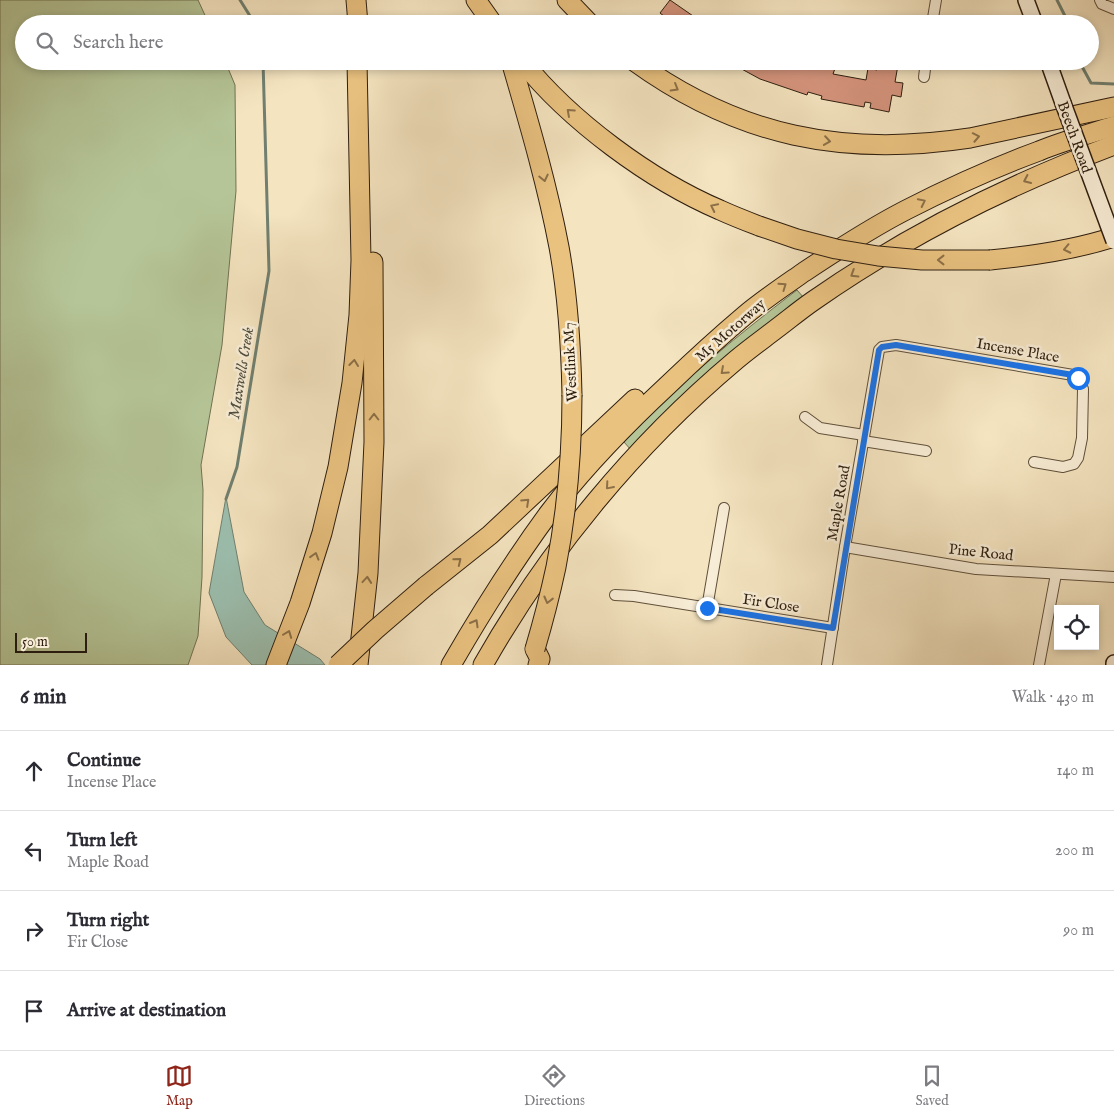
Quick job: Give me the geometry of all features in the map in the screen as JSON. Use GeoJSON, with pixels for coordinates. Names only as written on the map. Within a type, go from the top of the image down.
{"type":"FeatureCollection","features":[{"type":"Feature","properties":{"kind":"highway"},"geometry":{"type":"LineString","coordinates":[[356,0],[357,15]]}},
{"type":"Feature","properties":{"kind":"highway"},"geometry":{"type":"LineString","coordinates":[[476,0],[487,15]]}},
{"type":"Feature","properties":{"kind":"highway"},"geometry":{"type":"LineString","coordinates":[[494,0],[498,15]]}},
{"type":"Feature","properties":{"kind":"highway"},"geometry":{"type":"LineString","coordinates":[[567,0],[581,15]]}},
{"type":"Feature","properties":{"kind":"highway"},"geometry":{"type":"LineString","coordinates":[[276,665],[300,603],[322,533],[345,433],[359,315],[361,260],[359,70]]}},
{"type":"Feature","properties":{"kind":"highway"},"geometry":{"type":"LineString","coordinates":[[358,665],[368,573],[374,442],[372,224],[360,70]]}},
{"type":"Feature","properties":{"kind":"highway","name":"Westlink M7"},"geometry":{"type":"LineString","coordinates":[[514,70],[544,180],[559,248],[569,332],[572,395],[570,465],[562,534],[550,596],[534,660]]}},
{"type":"Feature","properties":{"kind":"highway"},"geometry":{"type":"LineString","coordinates":[[529,70],[568,110],[646,170],[681,191],[712,206],[759,226],[797,239],[836,249],[878,256],[922,260],[990,260],[1054,252],[1114,239]]}},
{"type":"Feature","properties":{"kind":"highway"},"geometry":{"type":"LineString","coordinates":[[647,70],[690,96],[741,120],[787,134],[855,144],[907,145],[950,141],[1006,131],[1114,107]]}},
{"type":"Feature","properties":{"kind":"highway","name":"M5 Motorway"},"geometry":{"type":"LineString","coordinates":[[451,665],[480,614],[515,561],[573,484],[629,422],[744,315],[781,287],[822,260],[905,210],[1040,150],[1114,126]]}},
{"type":"Feature","properties":{"kind":"highway","name":"M5 Motorway"},"geometry":{"type":"LineString","coordinates":[[483,665],[518,607],[549,562],[606,490],[685,406],[736,360],[812,302],[898,246],[995,195],[1040,174],[1114,145]]}},
{"type":"Feature","properties":{"kind":"highway"},"geometry":{"type":"LineString","coordinates":[[338,665],[426,586],[490,535],[636,397],[687,353],[706,337],[744,315]]}},
{"type":"Feature","properties":{"kind":"main road"},"geometry":{"type":"LineString","coordinates":[[1026,0],[1032,15]]}},
{"type":"Feature","properties":{"kind":"main road","name":"Beech Road"},"geometry":{"type":"LineString","coordinates":[[1051,70],[1114,239]]}},
{"type":"Feature","properties":{"kind":"street"},"geometry":{"type":"LineString","coordinates":[[934,15],[936,0]]}},
{"type":"Feature","properties":{"kind":"street"},"geometry":{"type":"LineString","coordinates":[[1100,0],[1102,4],[1114,9]]}},
{"type":"Feature","properties":{"kind":"street"},"geometry":{"type":"LineString","coordinates":[[924,76],[925,70]]}},
{"type":"Feature","properties":{"kind":"street","name":"Incense Place"},"geometry":{"type":"LineString","coordinates":[[882,347],[896,345],[1073,375],[1078,378],[1083,389],[1082,438],[1078,458],[1074,464],[1069,466],[1034,462]]}},
{"type":"Feature","properties":{"kind":"street","name":"Maple Road"},"geometry":{"type":"LineString","coordinates":[[827,665],[879,350],[882,347]]}},
{"type":"Feature","properties":{"kind":"street"},"geometry":{"type":"LineString","coordinates":[[806,417],[820,428],[926,451]]}},
{"type":"Feature","properties":{"kind":"street"},"geometry":{"type":"LineString","coordinates":[[707,608],[724,508]]}},
{"type":"Feature","properties":{"kind":"street","name":"Pine Road"},"geometry":{"type":"LineString","coordinates":[[845,547],[976,569],[1114,577]]}},
{"type":"Feature","properties":{"kind":"street"},"geometry":{"type":"LineString","coordinates":[[1039,665],[1056,574]]}},
{"type":"Feature","properties":{"kind":"street","name":"Fir Close"},"geometry":{"type":"LineString","coordinates":[[615,595],[634,596],[833,628]]}},
{"type":"Feature","properties":{"kind":"shaded area"},"geometry":{"type":"Polygon","coordinates":[[[0,0],[198,0],[205,15],[15,15],[15,70],[229,70],[235,85],[236,191],[222,345],[201,465],[203,490],[202,577],[198,636],[188,665],[0,665],[0,0]]]}},
{"type":"Feature","properties":{"kind":"shaded area"},"geometry":{"type":"Polygon","coordinates":[[[797,290],[804,298],[631,450],[624,442],[644,421],[729,344],[797,290]]]}},
{"type":"Feature","properties":{"kind":"shaded area"},"geometry":{"type":"Polygon","coordinates":[[[226,497],[244,592],[265,625],[320,659],[325,665],[252,665],[226,637],[209,593],[226,497]]]}},
{"type":"Feature","properties":{"kind":"building"},"geometry":{"type":"Polygon","coordinates":[[[670,0],[692,15],[663,15],[660,13],[670,0]]]}},
{"type":"Feature","properties":{"kind":"building"},"geometry":{"type":"Polygon","coordinates":[[[744,70],[834,70],[833,74],[866,80],[868,70],[897,70],[895,82],[903,83],[901,97],[892,95],[889,112],[870,108],[871,103],[865,102],[864,107],[821,99],[822,96],[808,92],[807,95],[760,79],[744,70]]]}},
{"type":"Feature","properties":{"kind":"waterway","name":"Maxwells Creek"},"geometry":{"type":"LineString","coordinates":[[240,0],[249,15]]}},
{"type":"Feature","properties":{"kind":"waterway"},"geometry":{"type":"LineString","coordinates":[[1057,0],[1064,15]]}},
{"type":"Feature","properties":{"kind":"waterway","name":"Maxwells Creek"},"geometry":{"type":"LineString","coordinates":[[226,499],[237,467],[269,271],[263,70]]}},
{"type":"Feature","properties":{"kind":"waterway"},"geometry":{"type":"LineString","coordinates":[[1084,70],[1091,83],[1114,84]]}},
{"type":"Feature","properties":{"kind":"route"},"geometry":{"type":"LineString","coordinates":[[707,608],[833,628],[879,350],[882,347],[896,345],[1073,375],[1078,378]]}}]}
